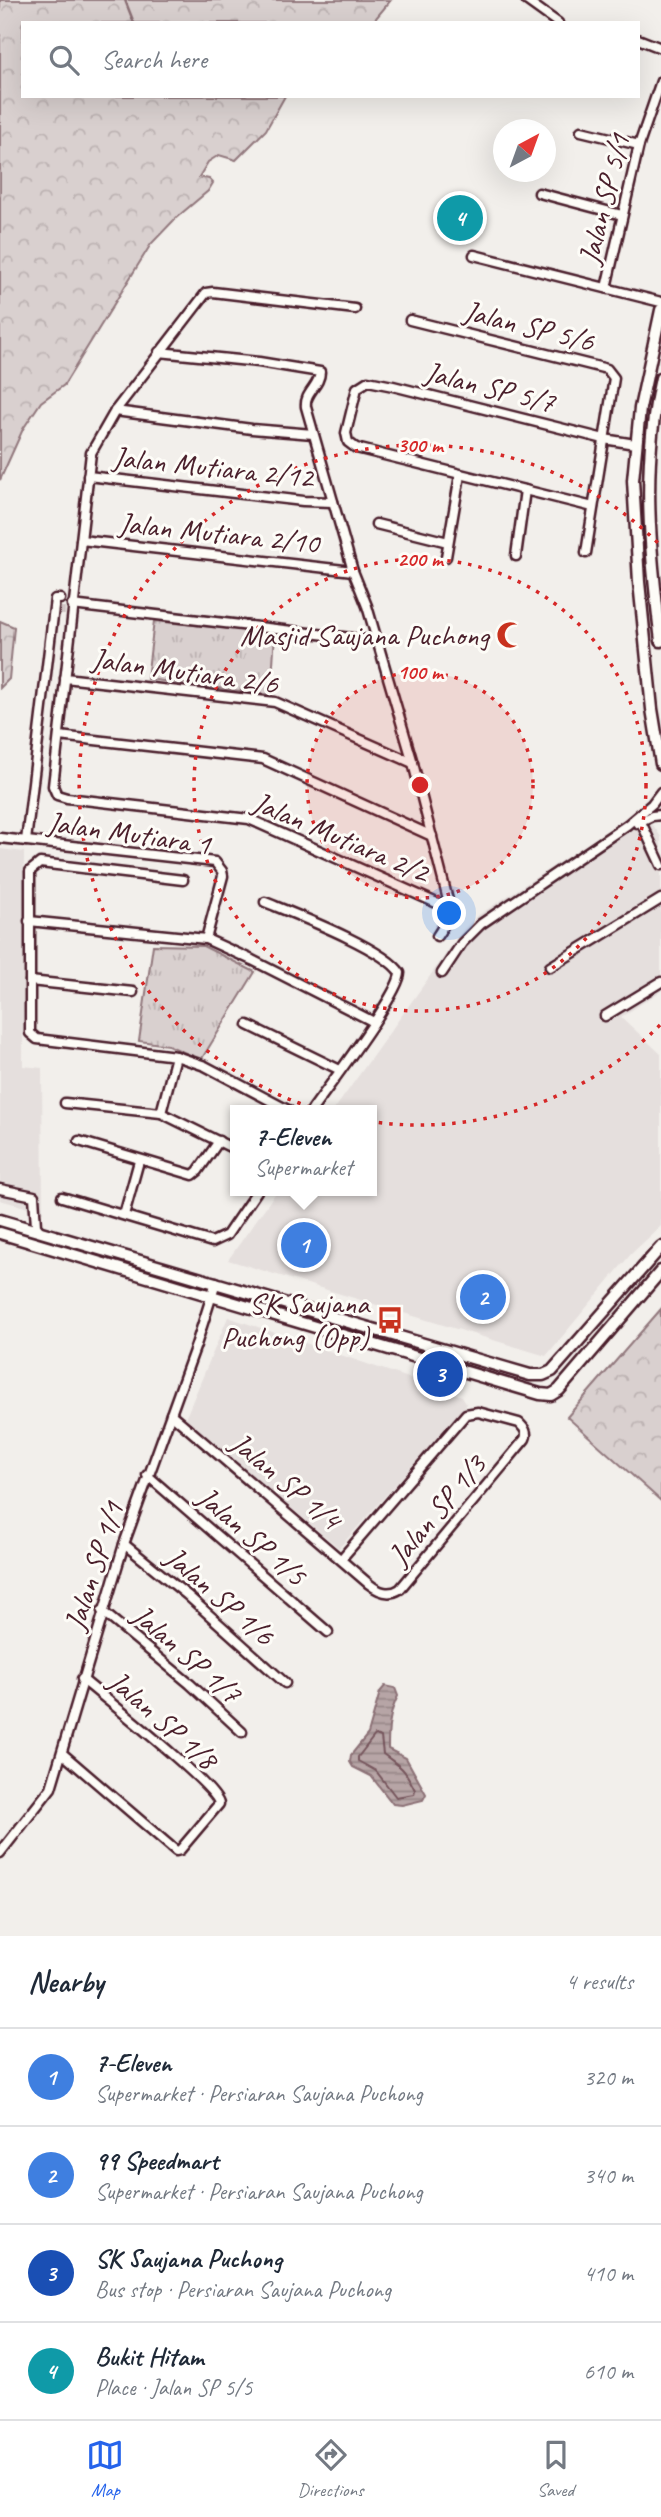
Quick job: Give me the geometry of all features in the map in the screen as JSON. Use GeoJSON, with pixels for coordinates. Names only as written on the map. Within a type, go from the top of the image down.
{"type":"FeatureCollection","features":[{"type":"Feature","properties":{"kind":"street"},"geometry":{"type":"LineString","coordinates":[[527,0],[555,21]]}},
{"type":"Feature","properties":{"kind":"street"},"geometry":{"type":"LineString","coordinates":[[640,40],[661,48]]}},
{"type":"Feature","properties":{"kind":"street","name":"Jalan SP 5/1"},"geometry":{"type":"LineString","coordinates":[[606,288],[639,145],[661,81]]}},
{"type":"Feature","properties":{"kind":"street"},"geometry":{"type":"LineString","coordinates":[[580,131],[639,145]]}},
{"type":"Feature","properties":{"kind":"street"},"geometry":{"type":"LineString","coordinates":[[539,193],[622,215]]}},
{"type":"Feature","properties":{"kind":"street"},"geometry":{"type":"LineString","coordinates":[[474,256],[661,302]]}},
{"type":"Feature","properties":{"kind":"street"},"geometry":{"type":"LineString","coordinates":[[26,841],[63,607],[81,540],[94,444],[115,411],[206,293],[355,309]]}},
{"type":"Feature","properties":{"kind":"street"},"geometry":{"type":"LineString","coordinates":[[661,310],[640,408],[633,480],[639,582],[652,709],[661,764]]}},
{"type":"Feature","properties":{"kind":"street","name":"Jalan SP 5/6"},"geometry":{"type":"LineString","coordinates":[[410,320],[607,369],[614,378],[586,554]]}},
{"type":"Feature","properties":{"kind":"street"},"geometry":{"type":"LineString","coordinates":[[159,352],[316,370],[321,376],[305,402],[432,836],[450,909],[437,936]]}},
{"type":"Feature","properties":{"kind":"street"},"geometry":{"type":"LineString","coordinates":[[661,378],[653,412],[648,457],[653,566],[661,641]]}},
{"type":"Feature","properties":{"kind":"street","name":"Jalan SP 5/7"},"geometry":{"type":"LineString","coordinates":[[460,475],[356,448],[348,442],[346,433],[357,388],[368,382],[604,439],[635,444]]}},
{"type":"Feature","properties":{"kind":"street"},"geometry":{"type":"LineString","coordinates":[[115,411],[313,434]]}},
{"type":"Feature","properties":{"kind":"street"},"geometry":{"type":"LineString","coordinates":[[446,558],[460,475],[593,507]]}},
{"type":"Feature","properties":{"kind":"street","name":"Jalan Mutiara 2/12"},"geometry":{"type":"LineString","coordinates":[[88,476],[303,501],[333,502]]}},
{"type":"Feature","properties":{"kind":"street"},"geometry":{"type":"LineString","coordinates":[[516,556],[525,491]]}},
{"type":"Feature","properties":{"kind":"street"},"geometry":{"type":"LineString","coordinates":[[376,524],[447,541]]}},
{"type":"Feature","properties":{"kind":"street","name":"Jalan Mutiara 2/10"},"geometry":{"type":"LineString","coordinates":[[81,540],[353,571]]}},
{"type":"Feature","properties":{"kind":"street"},"geometry":{"type":"LineString","coordinates":[[63,607],[377,641]]}},
{"type":"Feature","properties":{"kind":"street"},"geometry":{"type":"LineString","coordinates":[[63,607],[65,678],[59,736],[263,759],[432,836]]}},
{"type":"Feature","properties":{"kind":"street","name":"Jalan Mutiara 2/6"},"geometry":{"type":"LineString","coordinates":[[65,678],[275,702],[413,764]]}},
{"type":"Feature","properties":{"kind":"street","name":"Jalan Mutiara 2/2"},"geometry":{"type":"LineString","coordinates":[[59,736],[53,786],[57,795],[249,819],[450,909]]}},
{"type":"Feature","properties":{"kind":"street"},"geometry":{"type":"LineString","coordinates":[[442,973],[462,943],[481,924],[627,825],[652,804],[661,792]]}},
{"type":"Feature","properties":{"kind":"street"},"geometry":{"type":"LineString","coordinates":[[627,825],[661,815]]}},
{"type":"Feature","properties":{"kind":"street"},"geometry":{"type":"LineString","coordinates":[[641,822],[661,865]]}},
{"type":"Feature","properties":{"kind":"street","name":"Jalan Mutiara 1"},"geometry":{"type":"LineString","coordinates":[[0,838],[215,862],[222,871],[222,876],[206,939]]}},
{"type":"Feature","properties":{"kind":"street"},"geometry":{"type":"LineString","coordinates":[[183,880],[40,863],[34,866],[30,871],[30,1033],[32,1037],[176,1056],[205,1066],[279,1105]]}},
{"type":"Feature","properties":{"kind":"street"},"geometry":{"type":"LineString","coordinates":[[550,967],[661,899]]}},
{"type":"Feature","properties":{"kind":"street"},"geometry":{"type":"LineString","coordinates":[[265,901],[356,943],[392,964],[400,973],[399,982],[316,1105]]}},
{"type":"Feature","properties":{"kind":"street"},"geometry":{"type":"LineString","coordinates":[[29,921],[206,939],[373,1022]]}},
{"type":"Feature","properties":{"kind":"street"},"geometry":{"type":"LineString","coordinates":[[30,981],[133,992]]}},
{"type":"Feature","properties":{"kind":"street"},"geometry":{"type":"LineString","coordinates":[[605,1016],[661,982]]}},
{"type":"Feature","properties":{"kind":"street"},"geometry":{"type":"LineString","coordinates":[[247,1025],[340,1070]]}},
{"type":"Feature","properties":{"kind":"street"},"geometry":{"type":"LineString","coordinates":[[161,1113],[176,1056]]}},
{"type":"Feature","properties":{"kind":"street"},"geometry":{"type":"LineString","coordinates":[[65,1103],[161,1113],[230,1147]]}},
{"type":"Feature","properties":{"kind":"street"},"geometry":{"type":"LineString","coordinates":[[79,1142],[193,1175],[219,1141]]}},
{"type":"Feature","properties":{"kind":"street"},"geometry":{"type":"LineString","coordinates":[[124,1215],[139,1161]]}},
{"type":"Feature","properties":{"kind":"street"},"geometry":{"type":"LineString","coordinates":[[0,1189],[34,1196],[36,1226],[40,1231]]}},
{"type":"Feature","properties":{"kind":"street"},"geometry":{"type":"LineString","coordinates":[[62,1197],[212,1242],[227,1236],[254,1196]]}},
{"type":"Feature","properties":{"kind":"street"},"geometry":{"type":"LineString","coordinates":[[16,1224],[36,1210]]}},
{"type":"Feature","properties":{"kind":"street"},"geometry":{"type":"LineString","coordinates":[[0,1220],[530,1375],[543,1375],[559,1363],[661,1247]]}},
{"type":"Feature","properties":{"kind":"street"},"geometry":{"type":"LineString","coordinates":[[0,1233],[212,1295],[259,1312],[551,1395],[661,1271]]}},
{"type":"Feature","properties":{"kind":"street","name":"Jalan SP 1/1"},"geometry":{"type":"LineString","coordinates":[[0,1853],[47,1796],[63,1754],[102,1611],[216,1282]]}},
{"type":"Feature","properties":{"kind":"street","name":"Jalan SP 1/3"},"geometry":{"type":"LineString","coordinates":[[342,1558],[466,1414],[478,1412],[519,1423],[526,1432],[525,1439],[400,1589],[394,1593],[385,1593],[369,1584]]}},
{"type":"Feature","properties":{"kind":"street","name":"Jalan SP 1/4"},"geometry":{"type":"LineString","coordinates":[[171,1414],[342,1558],[369,1584]]}},
{"type":"Feature","properties":{"kind":"street","name":"Jalan SP 1/5"},"geometry":{"type":"LineString","coordinates":[[147,1475],[328,1632]]}},
{"type":"Feature","properties":{"kind":"street","name":"Jalan SP 1/6"},"geometry":{"type":"LineString","coordinates":[[124,1544],[187,1595],[285,1683]]}},
{"type":"Feature","properties":{"kind":"street","name":"Jalan SP 1/7"},"geometry":{"type":"LineString","coordinates":[[102,1611],[190,1684],[242,1732]]}},
{"type":"Feature","properties":{"kind":"street","name":"Jalan SP 1/8"},"geometry":{"type":"LineString","coordinates":[[63,1754],[173,1849],[180,1850],[220,1802],[218,1797],[148,1733],[82,1679]]}},
{"type":"Feature","properties":{"kind":"shaded area"},"geometry":{"type":"Polygon","coordinates":[[[625,819],[653,825],[661,837],[661,991],[621,1017],[661,1054],[661,1226],[631,1254],[546,1356],[228,1260],[273,1196],[377,1196],[377,1105],[338,1105],[463,930],[477,916],[625,819]]]}},
{"type":"Feature","properties":{"kind":"shaded area"},"geometry":{"type":"Polygon","coordinates":[[[0,849],[24,852],[23,1066],[42,1068],[43,1212],[0,1200],[0,849]]]}},
{"type":"Feature","properties":{"kind":"shaded area"},"geometry":{"type":"Polygon","coordinates":[[[228,1317],[462,1396],[467,1404],[339,1548],[185,1419],[228,1317]]]}},
{"type":"Feature","properties":{"kind":"green space"},"geometry":{"type":"Polygon","coordinates":[[[0,0],[391,0],[374,21],[21,21],[21,98],[284,98],[266,130],[236,160],[219,155],[208,162],[199,177],[209,179],[213,183],[208,191],[151,244],[64,385],[41,402],[23,429],[0,480],[0,0]]]}},
{"type":"Feature","properties":{"kind":"green space"},"geometry":{"type":"Polygon","coordinates":[[[0,621],[14,627],[9,679],[0,688],[0,621]]]}},
{"type":"Feature","properties":{"kind":"green space"},"geometry":{"type":"Polygon","coordinates":[[[154,621],[275,633],[271,695],[147,679],[154,621]]]}},
{"type":"Feature","properties":{"kind":"green space"},"geometry":{"type":"Polygon","coordinates":[[[153,945],[203,946],[255,972],[201,1060],[168,1045],[139,1041],[153,945]]]}},
{"type":"Feature","properties":{"kind":"green space"},"geometry":{"type":"Polygon","coordinates":[[[661,1309],[661,1501],[567,1417],[661,1309]]]}},
{"type":"Feature","properties":{"kind":"water"},"geometry":{"type":"Polygon","coordinates":[[[385,1686],[395,1688],[398,1696],[390,1722],[388,1749],[406,1758],[426,1794],[423,1800],[402,1805],[393,1804],[371,1776],[353,1767],[350,1762],[351,1755],[368,1734],[380,1692],[385,1686]]]}},
{"type":"Feature","properties":{"kind":"waterway"},"geometry":{"type":"LineString","coordinates":[[125,0],[133,21]]}},
{"type":"Feature","properties":{"kind":"tunnel"},"geometry":{"type":"LineString","coordinates":[[59,611],[65,611]]}},
{"type":"Feature","properties":{"kind":"place","name":"Bukit Hitam"},"geometry":{"type":"Point","coordinates":[460,218]}},
{"type":"Feature","properties":{"kind":"place","name":"Masjid Saujana Puchong"},"geometry":{"type":"Point","coordinates":[510,635]}},
{"type":"Feature","properties":{"kind":"place","name":"7-Eleven"},"geometry":{"type":"Point","coordinates":[304,1245]}},
{"type":"Feature","properties":{"kind":"place","name":"99 Speedmart"},"geometry":{"type":"Point","coordinates":[483,1297]}},
{"type":"Feature","properties":{"kind":"place","name":"SK Saujana Puchong (Opp)"},"geometry":{"type":"Point","coordinates":[390,1320]}},
{"type":"Feature","properties":{"kind":"place","name":"SK Saujana Puchong"},"geometry":{"type":"Point","coordinates":[440,1374]}}]}
